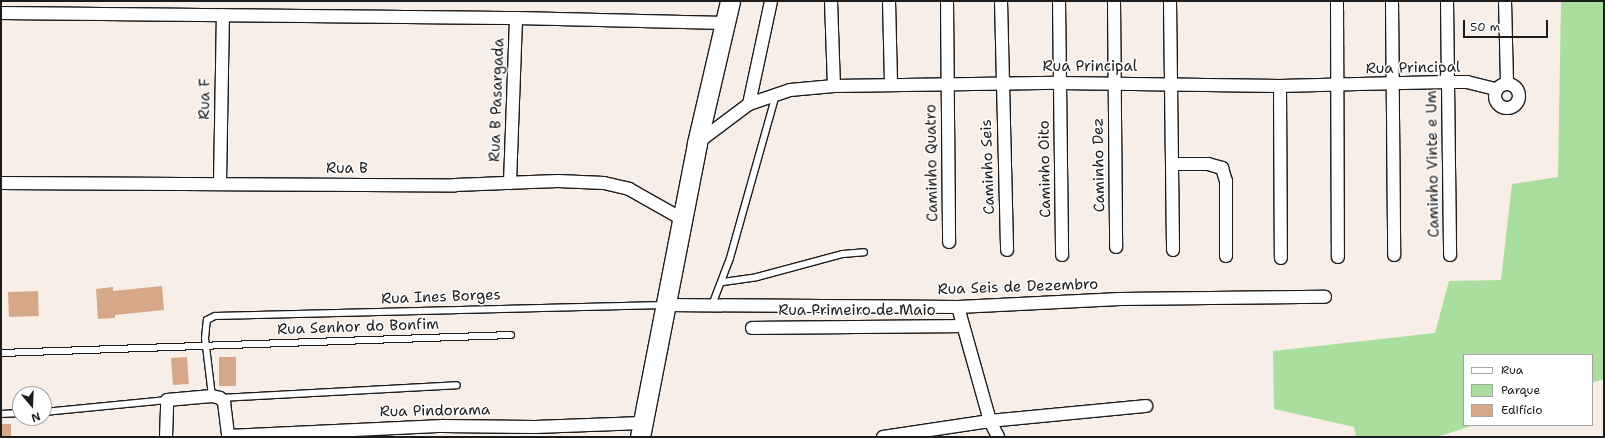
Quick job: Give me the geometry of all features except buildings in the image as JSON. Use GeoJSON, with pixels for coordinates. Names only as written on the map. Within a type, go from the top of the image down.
{"type":"FeatureCollection","features":[{"type":"Feature","properties":{"kind":"main road"},"geometry":{"type":"LineString","coordinates":[[642,430],[668,305],[697,143],[730,1]]}},
{"type":"Feature","properties":{"kind":"street"},"geometry":{"type":"LineString","coordinates":[[749,104],[771,1]]}},
{"type":"Feature","properties":{"kind":"street"},"geometry":{"type":"LineString","coordinates":[[831,1],[834,86]]}},
{"type":"Feature","properties":{"kind":"street"},"geometry":{"type":"LineString","coordinates":[[889,1],[891,84]]}},
{"type":"Feature","properties":{"kind":"street","name":"Caminho Quatro"},"geometry":{"type":"LineString","coordinates":[[947,1],[949,242]]}},
{"type":"Feature","properties":{"kind":"street","name":"Caminho Seis"},"geometry":{"type":"LineString","coordinates":[[1001,1],[1007,250]]}},
{"type":"Feature","properties":{"kind":"street","name":"Caminho Oito"},"geometry":{"type":"LineString","coordinates":[[1059,1],[1062,255]]}},
{"type":"Feature","properties":{"kind":"street","name":"Caminho Dez"},"geometry":{"type":"LineString","coordinates":[[1114,1],[1116,248]]}},
{"type":"Feature","properties":{"kind":"street"},"geometry":{"type":"LineString","coordinates":[[1170,1],[1173,250]]}},
{"type":"Feature","properties":{"kind":"street"},"geometry":{"type":"LineString","coordinates":[[1337,1],[1338,257]]}},
{"type":"Feature","properties":{"kind":"street"},"geometry":{"type":"LineString","coordinates":[[1392,1],[1394,255]]}},
{"type":"Feature","properties":{"kind":"street","name":"Caminho Vinte e Um"},"geometry":{"type":"LineString","coordinates":[[1447,1],[1450,255]]}},
{"type":"Feature","properties":{"kind":"street","name":"Rua Principal"},"geometry":{"type":"LineString","coordinates":[[697,143],[749,104],[777,93],[834,86],[948,83],[1114,83],[1280,86],[1447,82],[1502,86],[1505,1]]}},
{"type":"Feature","properties":{"kind":"street"},"geometry":{"type":"LineString","coordinates":[[1,14],[516,18],[725,23]]}},
{"type":"Feature","properties":{"kind":"street","name":"Rua F"},"geometry":{"type":"LineString","coordinates":[[220,183],[223,16]]}},
{"type":"Feature","properties":{"kind":"street","name":"Rua B Pasargada"},"geometry":{"type":"LineString","coordinates":[[510,183],[516,18]]}},
{"type":"Feature","properties":{"kind":"street"},"geometry":{"type":"LineString","coordinates":[[1280,86],[1281,258]]}},
{"type":"Feature","properties":{"kind":"street"},"geometry":{"type":"LineString","coordinates":[[1172,164],[1208,164],[1222,168],[1226,181],[1226,256]]}},
{"type":"Feature","properties":{"kind":"street","name":"Rua B"},"geometry":{"type":"LineString","coordinates":[[1,184],[604,184],[629,189],[684,220]]}},
{"type":"Feature","properties":{"kind":"street","name":"Rua Seis de Dezembro"},"geometry":{"type":"LineString","coordinates":[[668,305],[958,307],[1120,299],[1325,297]]}},
{"type":"Feature","properties":{"kind":"street"},"geometry":{"type":"LineString","coordinates":[[958,307],[990,420],[998,437]]}},
{"type":"Feature","properties":{"kind":"street","name":"Rua Primeiro de Maio"},"geometry":{"type":"LineString","coordinates":[[752,328],[963,326]]}},
{"type":"Feature","properties":{"kind":"street"},"geometry":{"type":"LineString","coordinates":[[166,437],[167,400],[216,397],[227,412],[228,437]]}},
{"type":"Feature","properties":{"kind":"street"},"geometry":{"type":"LineString","coordinates":[[883,437],[990,420],[1146,406]]}},
{"type":"Feature","properties":{"kind":"street","name":"Rua Pindorama"},"geometry":{"type":"LineString","coordinates":[[228,437],[436,426],[642,430]]}},
{"type":"Feature","properties":{"kind":"lane"},"geometry":{"type":"LineString","coordinates":[[712,305],[723,282],[777,93]]}},
{"type":"Feature","properties":{"kind":"lane"},"geometry":{"type":"LineString","coordinates":[[723,282],[757,277],[843,254],[864,252]]}},
{"type":"Feature","properties":{"kind":"lane","name":"Rua Ines Borges"},"geometry":{"type":"LineString","coordinates":[[206,345],[206,325],[208,320],[215,316],[668,305]]}},
{"type":"Feature","properties":{"kind":"lane","name":"Rua Senhor do Bonfim"},"geometry":{"type":"LineString","coordinates":[[1,353],[511,335]]}},
{"type":"Feature","properties":{"kind":"lane"},"geometry":{"type":"LineString","coordinates":[[206,345],[216,397],[458,385]]}},
{"type":"Feature","properties":{"kind":"lane"},"geometry":{"type":"LineString","coordinates":[[52,411],[167,400]]}},
{"type":"Feature","properties":{"kind":"lane"},"geometry":{"type":"LineString","coordinates":[[1,414],[12,413]]}},
{"type":"Feature","properties":{"kind":"green space"},"geometry":{"type":"Polygon","coordinates":[[[1561,1],[1604,1],[1604,379],[1593,383],[1593,354],[1463,354],[1463,426],[1471,426],[1437,437],[1356,437],[1354,427],[1274,409],[1273,351],[1435,333],[1449,281],[1501,280],[1512,184],[1558,177],[1561,1]]]}}]}
